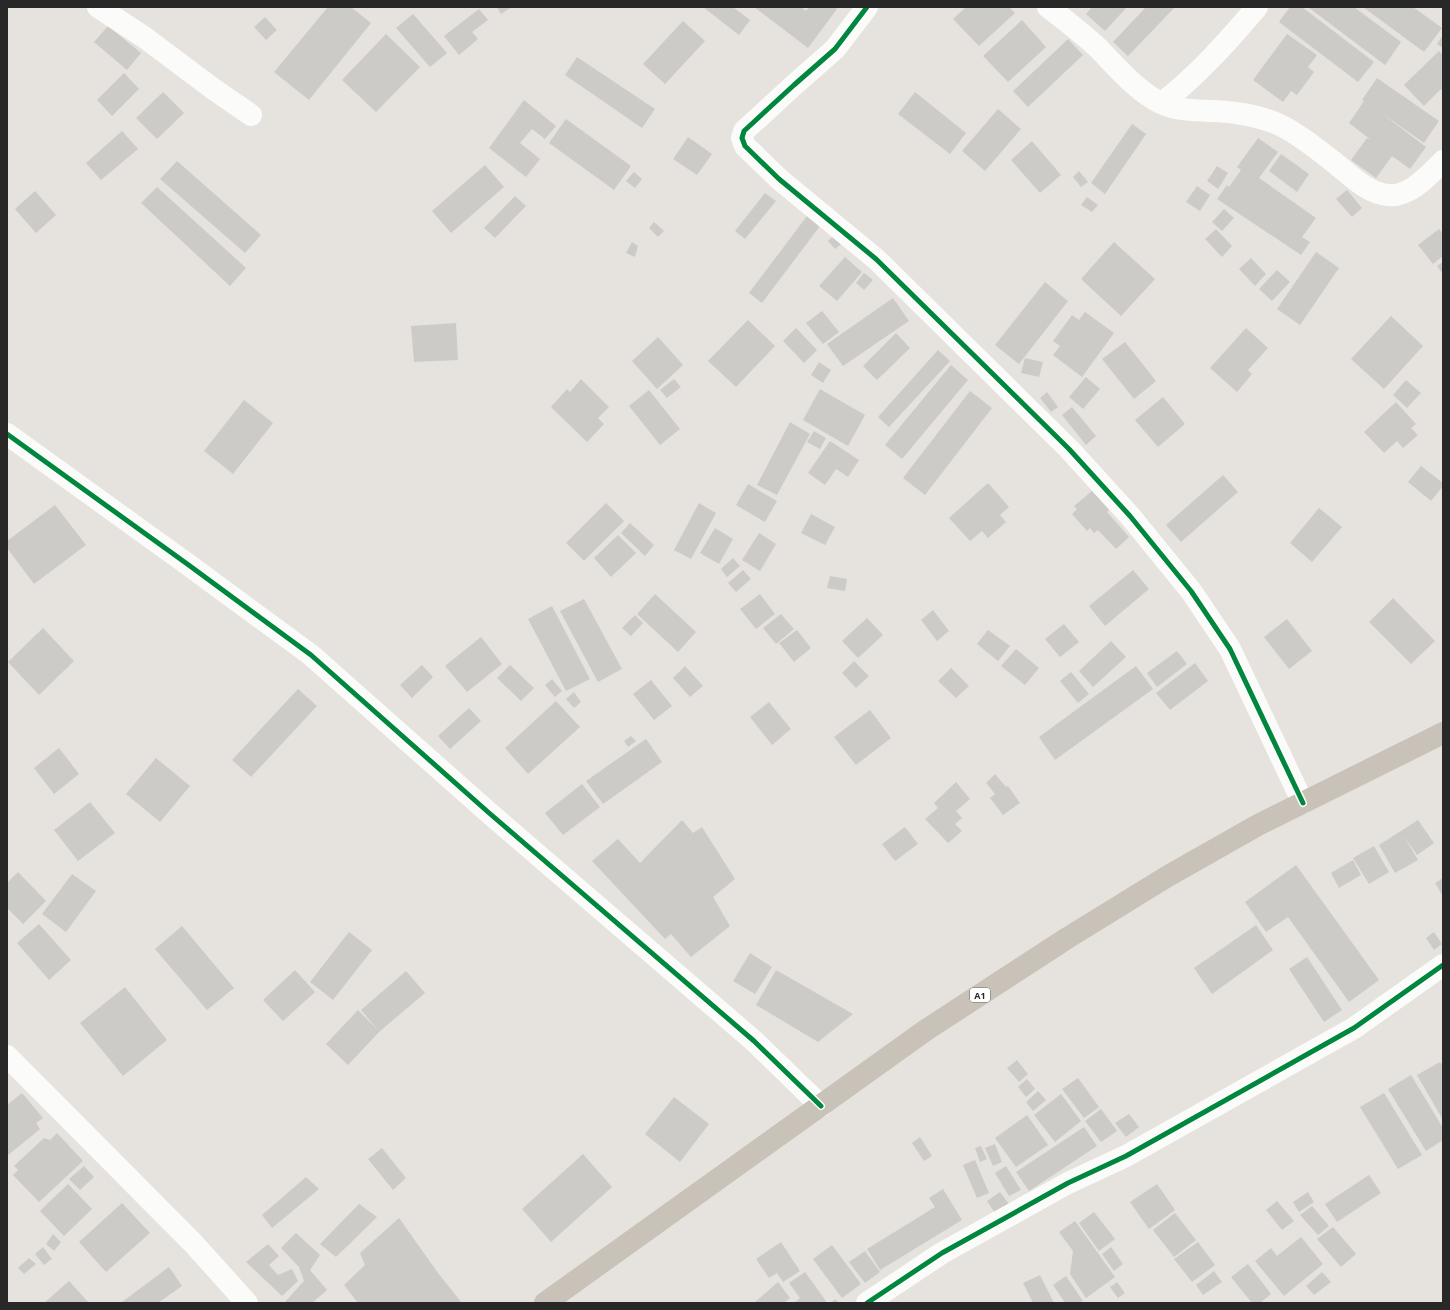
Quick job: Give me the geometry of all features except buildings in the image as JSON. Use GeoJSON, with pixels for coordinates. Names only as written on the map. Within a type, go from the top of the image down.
{"type":"FeatureCollection","features":[{"type":"Feature","properties":{"kind":"highway","name":"A1"},"geometry":{"type":"LineString","coordinates":[[546,1303],[926,1030],[1069,937],[1168,876],[1258,825],[1443,733]]}},
{"type":"Feature","properties":{"kind":"street"},"geometry":{"type":"LineString","coordinates":[[98,7],[144,37],[251,115]]}},
{"type":"Feature","properties":{"kind":"street"},"geometry":{"type":"LineString","coordinates":[[868,7],[836,49],[744,131],[742,138],[745,146],[779,179],[876,259],[1069,449],[1130,516],[1191,591],[1230,650],[1303,803]]}},
{"type":"Feature","properties":{"kind":"street"},"geometry":{"type":"LineString","coordinates":[[1048,7],[1097,47],[1122,73],[1144,92],[1162,103],[1204,112],[1236,113],[1279,124],[1308,143],[1371,191],[1389,196],[1407,192],[1424,179],[1443,161]]}},
{"type":"Feature","properties":{"kind":"street"},"geometry":{"type":"LineString","coordinates":[[1162,103],[1179,90],[1208,61],[1257,7]]}},
{"type":"Feature","properties":{"kind":"street"},"geometry":{"type":"LineString","coordinates":[[7,434],[177,556],[311,655],[488,812],[754,1041],[821,1106]]}},
{"type":"Feature","properties":{"kind":"street"},"geometry":{"type":"LineString","coordinates":[[867,1303],[942,1253],[1068,1183],[1126,1156],[1354,1028],[1443,965]]}},
{"type":"Feature","properties":{"kind":"street"},"geometry":{"type":"LineString","coordinates":[[7,1056],[193,1243],[247,1303]]}},
{"type":"Feature","properties":{"kind":"cycle path"},"geometry":{"type":"LineString","coordinates":[[867,7],[835,49],[744,131],[742,138],[745,146],[779,179],[876,259],[1069,449],[1130,516],[1191,591],[1230,649],[1303,803]]}},
{"type":"Feature","properties":{"kind":"cycle path"},"geometry":{"type":"LineString","coordinates":[[7,434],[311,655],[488,812],[754,1041],[821,1106]]}},
{"type":"Feature","properties":{"kind":"cycle path"},"geometry":{"type":"LineString","coordinates":[[867,1303],[942,1253],[1068,1183],[1126,1156],[1354,1028],[1443,965]]}}]}
